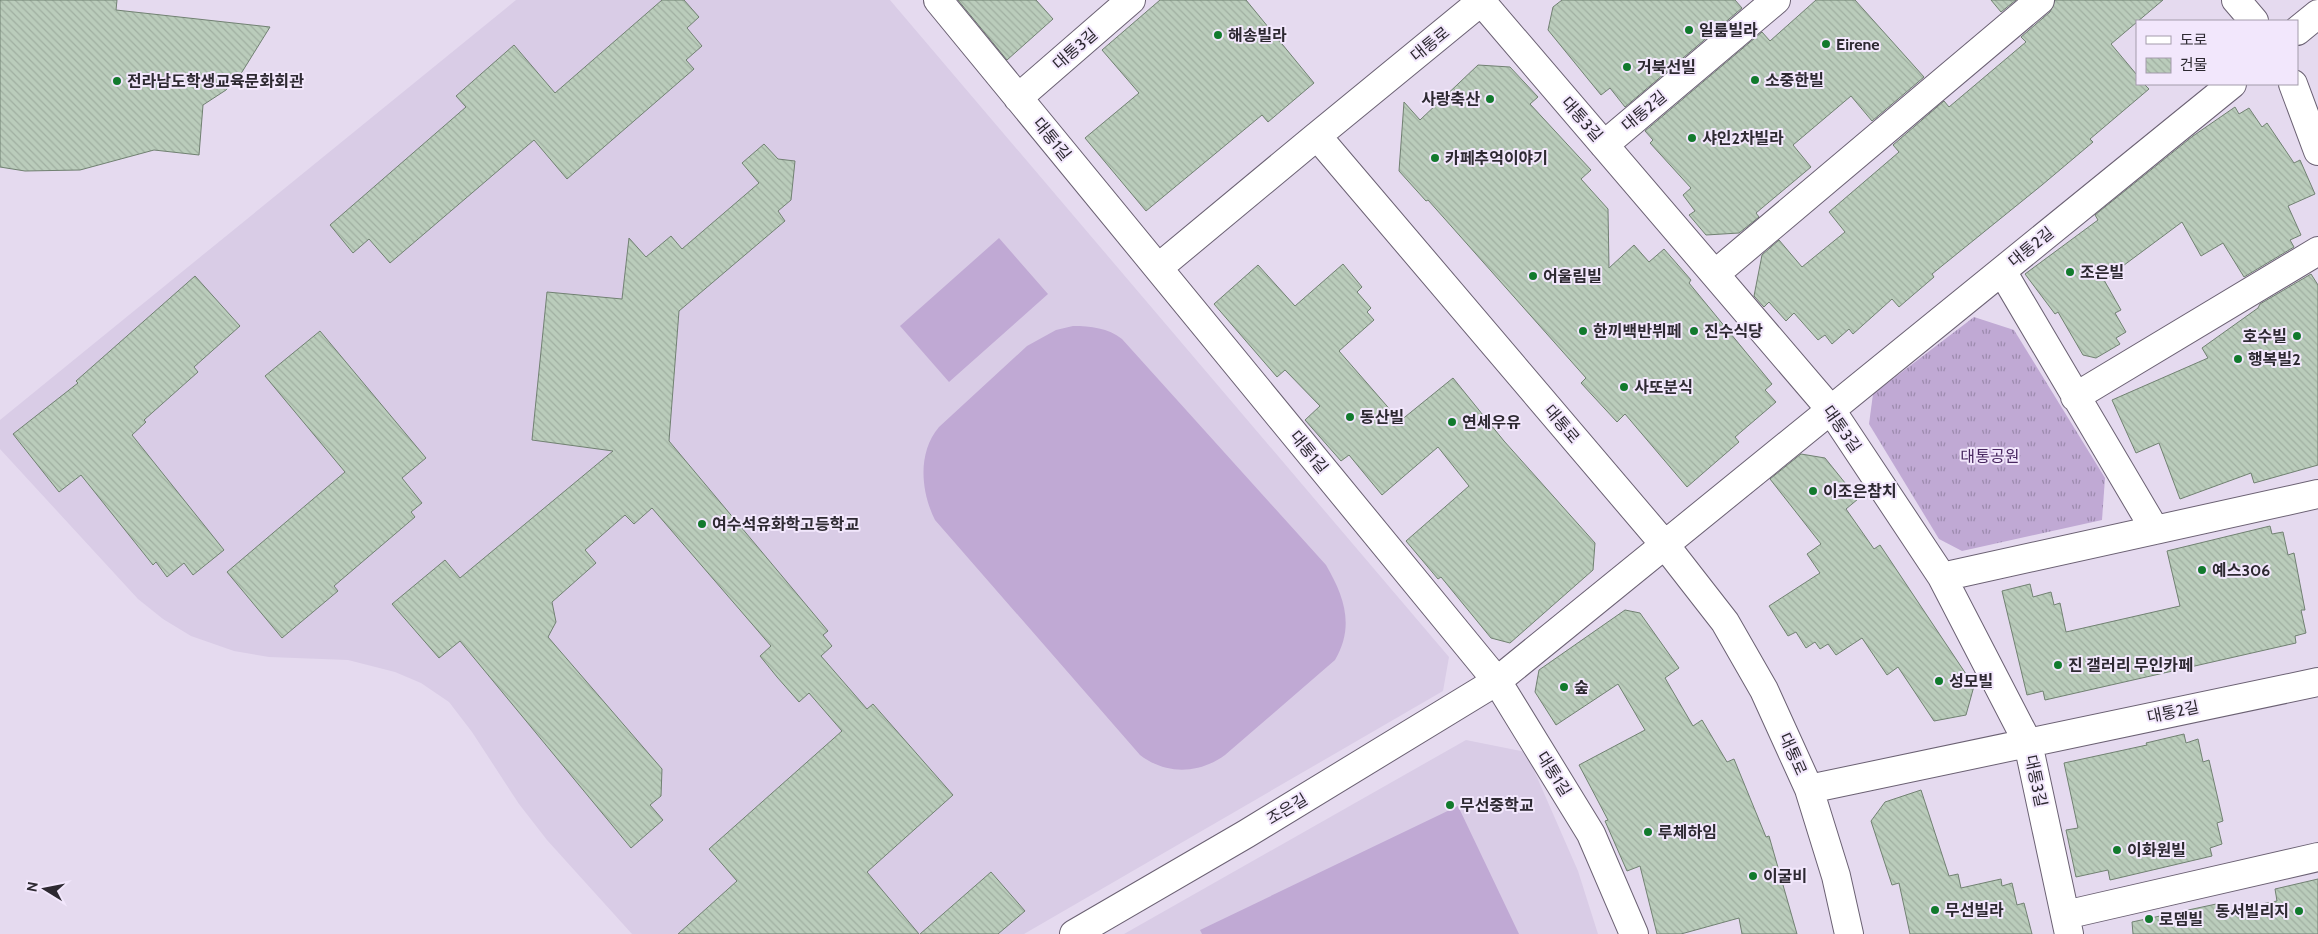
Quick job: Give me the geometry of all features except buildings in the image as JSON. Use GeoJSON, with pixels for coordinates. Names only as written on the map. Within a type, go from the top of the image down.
{"type":"FeatureCollection","features":[{"type":"Feature","properties":{"kind":"street","name":"대통1길"},"geometry":{"type":"LineString","coordinates":[[938,0],[1497,681],[1591,834],[1634,934]]}},
{"type":"Feature","properties":{"kind":"street","name":"대통3길"},"geometry":{"type":"LineString","coordinates":[[1018,98],[1131,0]]}},
{"type":"Feature","properties":{"kind":"street","name":"대통2길"},"geometry":{"type":"LineString","coordinates":[[1604,145],[1776,0]]}},
{"type":"Feature","properties":{"kind":"street"},"geometry":{"type":"LineString","coordinates":[[1715,274],[2040,0]]}},
{"type":"Feature","properties":{"kind":"street"},"geometry":{"type":"LineString","coordinates":[[2236,0],[2253,20]]}},
{"type":"Feature","properties":{"kind":"street","name":"대통3길"},"geometry":{"type":"LineString","coordinates":[[1482,1],[1830,410],[1942,577],[2028,743],[2067,924]]}},
{"type":"Feature","properties":{"kind":"street","name":"대통로"},"geometry":{"type":"LineString","coordinates":[[1482,1],[1316,136],[1665,545],[1725,622],[1764,690],[1809,789],[1836,876],[1850,934]]}},
{"type":"Feature","properties":{"kind":"street"},"geometry":{"type":"LineString","coordinates":[[2298,30],[2318,14]]}},
{"type":"Feature","properties":{"kind":"street","name":"대통2길"},"geometry":{"type":"LineString","coordinates":[[1665,545],[2231,85]]}},
{"type":"Feature","properties":{"kind":"street"},"geometry":{"type":"LineString","coordinates":[[2292,85],[2318,151]]}},
{"type":"Feature","properties":{"kind":"street"},"geometry":{"type":"LineString","coordinates":[[1158,268],[1316,136]]}},
{"type":"Feature","properties":{"kind":"street"},"geometry":{"type":"LineString","coordinates":[[2075,397],[2318,251]]}},
{"type":"Feature","properties":{"kind":"street"},"geometry":{"type":"LineString","coordinates":[[2002,271],[2155,530]]}},
{"type":"Feature","properties":{"kind":"street"},"geometry":{"type":"LineString","coordinates":[[1942,577],[2318,494]]}},
{"type":"Feature","properties":{"kind":"street","name":"조은길"},"geometry":{"type":"LineString","coordinates":[[1074,934],[1246,834],[1497,681],[1665,545]]}},
{"type":"Feature","properties":{"kind":"street","name":"대통2길"},"geometry":{"type":"LineString","coordinates":[[1809,789],[2318,682]]}},
{"type":"Feature","properties":{"kind":"street"},"geometry":{"type":"LineString","coordinates":[[2067,924],[2318,857]]}},
{"type":"Feature","properties":{"kind":"shaded area","name":"여수석유화학고등학교"},"geometry":{"type":"Polygon","coordinates":[[[516,0],[890,0],[1449,657],[1443,691],[1024,934],[632,934],[547,840],[519,804],[472,732],[449,702],[421,683],[395,672],[348,660],[269,657],[234,651],[191,636],[163,619],[138,599],[0,449],[0,420],[516,0]]]}},
{"type":"Feature","properties":{"kind":"shaded area","name":"무선중학교"},"geometry":{"type":"Polygon","coordinates":[[[1466,740],[1526,752],[1578,871],[1598,934],[1124,934],[1466,740]]]}},
{"type":"Feature","properties":{"kind":"green space"},"geometry":{"type":"Polygon","coordinates":[[[999,238],[1048,294],[949,382],[900,326],[999,238]]]}},
{"type":"Feature","properties":{"kind":"green space","name":"대통공원"},"geometry":{"type":"Polygon","coordinates":[[[1974,317],[2014,330],[2105,478],[2102,520],[1962,551],[1939,539],[1869,424],[1873,394],[1974,317]]]}},
{"type":"Feature","properties":{"kind":"green space"},"geometry":{"type":"Polygon","coordinates":[[[1073,326],[1099,328],[1111,332],[1122,339],[1326,565],[1342,600],[1345,611],[1345,635],[1335,660],[1225,755],[1194,769],[1171,769],[1150,762],[1140,755],[935,520],[930,509],[924,485],[924,460],[932,437],[939,427],[1027,346],[1056,330],[1073,326]]]}},
{"type":"Feature","properties":{"kind":"green space"},"geometry":{"type":"Polygon","coordinates":[[[1458,806],[1519,934],[1202,934],[1200,930],[1458,806]]]}},
{"type":"Feature","properties":{"kind":"place","name":"일룸빌라"},"geometry":{"type":"Point","coordinates":[1689,30]}},
{"type":"Feature","properties":{"kind":"place","name":"해송빌라"},"geometry":{"type":"Point","coordinates":[1218,35]}},
{"type":"Feature","properties":{"kind":"place","name":"Eirene"},"geometry":{"type":"Point","coordinates":[1826,44]}},
{"type":"Feature","properties":{"kind":"place","name":"거북선빌"},"geometry":{"type":"Point","coordinates":[1627,67]}},
{"type":"Feature","properties":{"kind":"place","name":"소중한빌"},"geometry":{"type":"Point","coordinates":[1755,80]}},
{"type":"Feature","properties":{"kind":"place","name":"전라남도학생교육문화회관"},"geometry":{"type":"Point","coordinates":[117,81]}},
{"type":"Feature","properties":{"kind":"place","name":"사랑축산"},"geometry":{"type":"Point","coordinates":[1490,99]}},
{"type":"Feature","properties":{"kind":"place","name":"샤인2차빌라"},"geometry":{"type":"Point","coordinates":[1692,138]}},
{"type":"Feature","properties":{"kind":"place","name":"카페추억이야기"},"geometry":{"type":"Point","coordinates":[1435,158]}},
{"type":"Feature","properties":{"kind":"place","name":"조은빌"},"geometry":{"type":"Point","coordinates":[2070,272]}},
{"type":"Feature","properties":{"kind":"place","name":"어울림빌"},"geometry":{"type":"Point","coordinates":[1533,276]}},
{"type":"Feature","properties":{"kind":"place","name":"한끼백반뷔페"},"geometry":{"type":"Point","coordinates":[1583,331]}},
{"type":"Feature","properties":{"kind":"place","name":"진수식당"},"geometry":{"type":"Point","coordinates":[1694,331]}},
{"type":"Feature","properties":{"kind":"place","name":"호수빌"},"geometry":{"type":"Point","coordinates":[2297,336]}},
{"type":"Feature","properties":{"kind":"place","name":"행복빌2"},"geometry":{"type":"Point","coordinates":[2238,359]}},
{"type":"Feature","properties":{"kind":"place","name":"사또분식"},"geometry":{"type":"Point","coordinates":[1624,387]}},
{"type":"Feature","properties":{"kind":"place","name":"동산빌"},"geometry":{"type":"Point","coordinates":[1350,417]}},
{"type":"Feature","properties":{"kind":"place","name":"연세우유"},"geometry":{"type":"Point","coordinates":[1452,422]}},
{"type":"Feature","properties":{"kind":"place","name":"이조은참치"},"geometry":{"type":"Point","coordinates":[1813,491]}},
{"type":"Feature","properties":{"kind":"place","name":"여수석유화학고등학교"},"geometry":{"type":"Point","coordinates":[702,524]}},
{"type":"Feature","properties":{"kind":"place","name":"예스306"},"geometry":{"type":"Point","coordinates":[2202,570]}},
{"type":"Feature","properties":{"kind":"place","name":"진 갤러리 무인카페"},"geometry":{"type":"Point","coordinates":[2058,665]}},
{"type":"Feature","properties":{"kind":"place","name":"성모빌"},"geometry":{"type":"Point","coordinates":[1939,681]}},
{"type":"Feature","properties":{"kind":"place","name":"숲"},"geometry":{"type":"Point","coordinates":[1564,687]}},
{"type":"Feature","properties":{"kind":"place","name":"무선중학교"},"geometry":{"type":"Point","coordinates":[1450,805]}},
{"type":"Feature","properties":{"kind":"place","name":"루체하임"},"geometry":{"type":"Point","coordinates":[1648,832]}},
{"type":"Feature","properties":{"kind":"place","name":"이화원빌"},"geometry":{"type":"Point","coordinates":[2117,850]}},
{"type":"Feature","properties":{"kind":"place","name":"이굴비"},"geometry":{"type":"Point","coordinates":[1753,876]}},
{"type":"Feature","properties":{"kind":"place","name":"무선빌라"},"geometry":{"type":"Point","coordinates":[1935,910]}},
{"type":"Feature","properties":{"kind":"place","name":"동서빌리지"},"geometry":{"type":"Point","coordinates":[2299,911]}},
{"type":"Feature","properties":{"kind":"place","name":"로뎀빌"},"geometry":{"type":"Point","coordinates":[2149,919]}}]}
